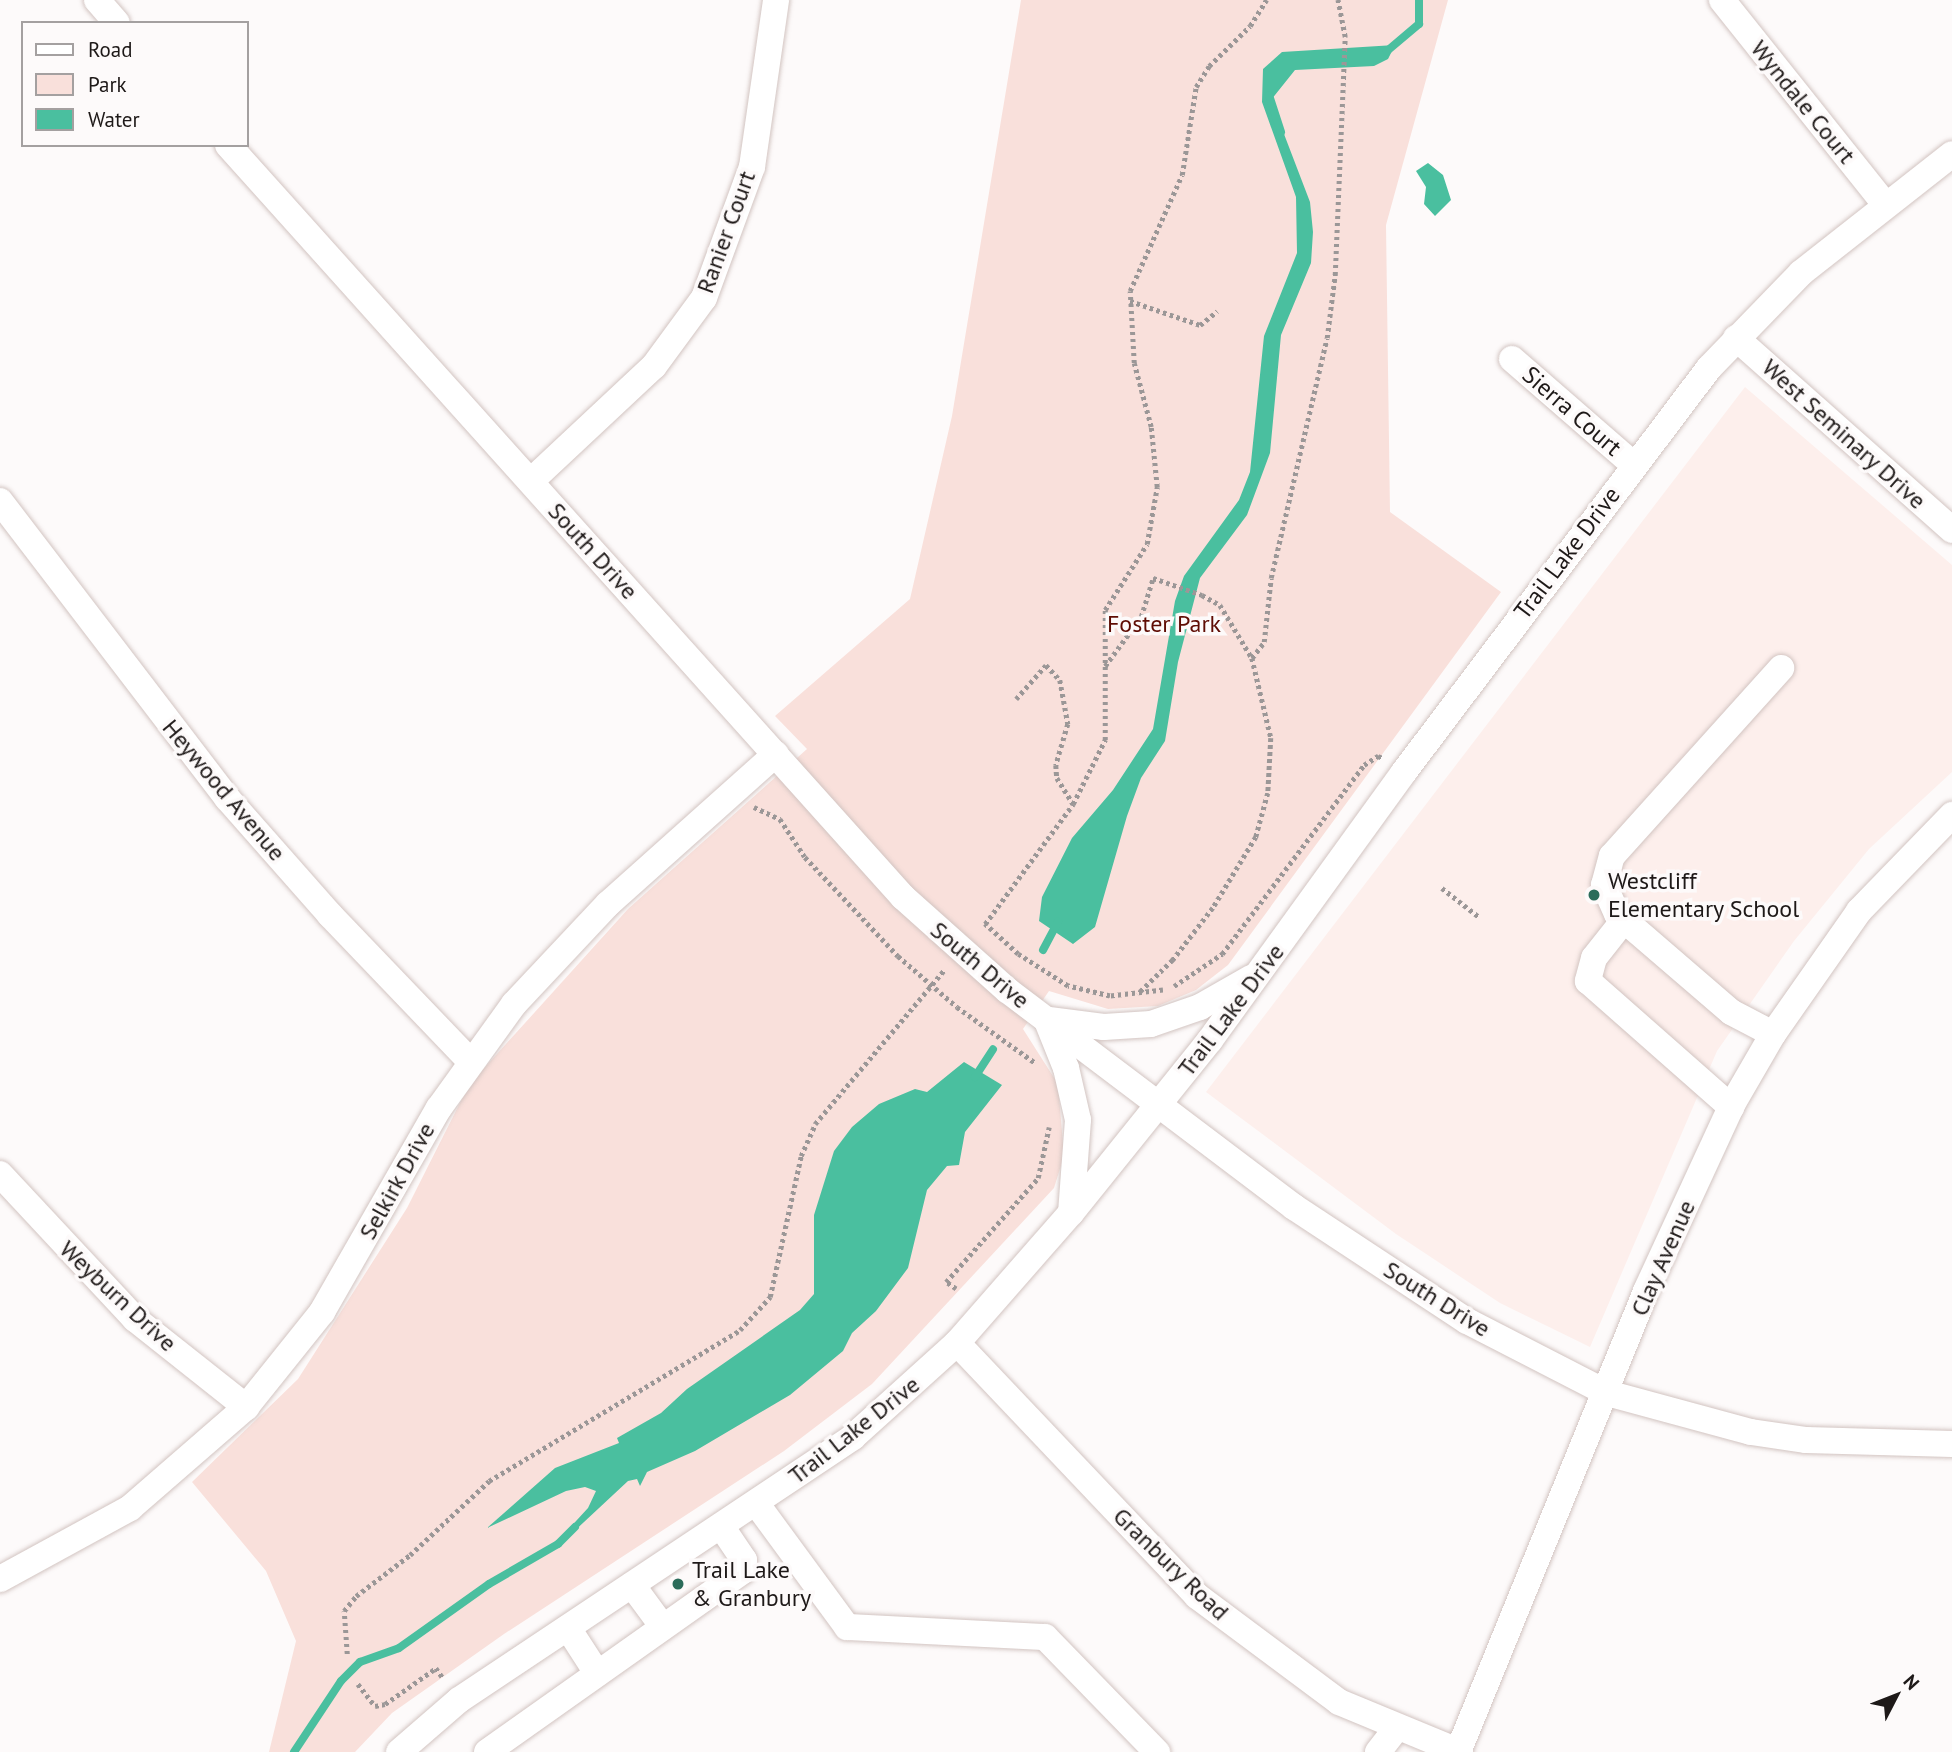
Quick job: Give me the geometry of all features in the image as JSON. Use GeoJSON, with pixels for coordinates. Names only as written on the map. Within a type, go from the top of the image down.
{"type":"FeatureCollection","features":[{"type":"Feature","properties":{"kind":"street"},"geometry":{"type":"LineString","coordinates":[[97,0],[115,21]]}},
{"type":"Feature","properties":{"kind":"street","name":"Ranier Court"},"geometry":{"type":"LineString","coordinates":[[531,481],[654,366],[704,298],[751,167],[776,0]]}},
{"type":"Feature","properties":{"kind":"street","name":"Wyndale Court"},"geometry":{"type":"LineString","coordinates":[[1722,0],[1884,203]]}},
{"type":"Feature","properties":{"kind":"street","name":"South Drive"},"geometry":{"type":"LineString","coordinates":[[230,147],[903,897],[1046,1019],[1162,1102],[1294,1207],[1467,1321],[1607,1393],[1751,1432],[1806,1440],[1952,1444]]}},
{"type":"Feature","properties":{"kind":"street","name":"Trail Lake Drive"},"geometry":{"type":"LineString","coordinates":[[399,1752],[442,1712],[756,1503],[884,1413],[957,1343],[1071,1213],[1162,1102],[1633,464],[1736,338],[1801,273],[1884,203],[1952,154]]}},
{"type":"Feature","properties":{"kind":"street","name":"West Seminary Drive"},"geometry":{"type":"LineString","coordinates":[[1736,338],[1952,530]]}},
{"type":"Feature","properties":{"kind":"street","name":"Sierra Court"},"geometry":{"type":"LineString","coordinates":[[1512,359],[1633,464]]}},
{"type":"Feature","properties":{"kind":"street","name":"Heywood Avenue"},"geometry":{"type":"LineString","coordinates":[[0,500],[94,629],[227,798],[330,915],[470,1061]]}},
{"type":"Feature","properties":{"kind":"street"},"geometry":{"type":"LineString","coordinates":[[1773,1034],[1731,1012],[1624,920],[1604,885],[1612,856],[1781,667]]}},
{"type":"Feature","properties":{"kind":"street","name":"Selkirk Drive"},"geometry":{"type":"LineString","coordinates":[[0,1579],[130,1508],[246,1408],[322,1312],[412,1152],[470,1061],[570,940],[776,754]]}},
{"type":"Feature","properties":{"kind":"street","name":"Clay Avenue"},"geometry":{"type":"LineString","coordinates":[[1459,1752],[1607,1393],[1646,1291],[1731,1107],[1773,1034],[1859,911],[1952,815]]}},
{"type":"Feature","properties":{"kind":"street"},"geometry":{"type":"LineString","coordinates":[[1624,920],[1594,958],[1588,981],[1731,1107]]}},
{"type":"Feature","properties":{"kind":"street"},"geometry":{"type":"LineString","coordinates":[[1046,1019],[1104,1027],[1151,1024],[1200,1007],[1259,974]]}},
{"type":"Feature","properties":{"kind":"street"},"geometry":{"type":"LineString","coordinates":[[1046,1019],[1066,1068],[1078,1120],[1071,1213]]}},
{"type":"Feature","properties":{"kind":"street","name":"Weyburn Drive"},"geometry":{"type":"LineString","coordinates":[[0,1174],[89,1276],[135,1319],[246,1408]]}},
{"type":"Feature","properties":{"kind":"street","name":"Granbury Road"},"geometry":{"type":"LineString","coordinates":[[957,1343],[1197,1596],[1339,1702],[1459,1752]]}},
{"type":"Feature","properties":{"kind":"street"},"geometry":{"type":"LineString","coordinates":[[756,1503],[848,1627],[1045,1637],[1157,1752]]}},
{"type":"Feature","properties":{"kind":"street"},"geometry":{"type":"LineString","coordinates":[[487,1752],[744,1571],[744,1560],[721,1526]]}},
{"type":"Feature","properties":{"kind":"street"},"geometry":{"type":"LineString","coordinates":[[632,1585],[663,1628]]}},
{"type":"Feature","properties":{"kind":"street"},"geometry":{"type":"LineString","coordinates":[[568,1628],[597,1673]]}},
{"type":"Feature","properties":{"kind":"street"},"geometry":{"type":"LineString","coordinates":[[1378,1752],[1397,1728]]}},
{"type":"Feature","properties":{"kind":"path"},"geometry":{"type":"LineString","coordinates":[[1266,0],[1250,26],[1209,66],[1196,87],[1182,175],[1172,205],[1134,275],[1130,301],[1134,363],[1151,427],[1157,487],[1147,544],[1105,610],[1105,740],[1073,804],[985,924],[1018,954],[1068,986],[1099,995],[1137,995],[1189,979],[1222,954],[1364,765],[1378,755],[1404,772]]}},
{"type":"Feature","properties":{"kind":"path"},"geometry":{"type":"LineString","coordinates":[[1252,658],[1264,642],[1271,578],[1327,338],[1335,275],[1345,37],[1338,0]]}},
{"type":"Feature","properties":{"kind":"path"},"geometry":{"type":"LineString","coordinates":[[1130,301],[1200,325],[1217,311]]}},
{"type":"Feature","properties":{"kind":"path"},"geometry":{"type":"LineString","coordinates":[[1104,668],[1141,617],[1147,585],[1153,578],[1202,595],[1220,605],[1252,658],[1270,738],[1264,814],[1255,837],[1213,908],[1173,960],[1137,995]]}},
{"type":"Feature","properties":{"kind":"path"},"geometry":{"type":"LineString","coordinates":[[1016,699],[1046,665],[1060,680],[1068,724],[1056,765],[1057,778],[1073,804]]}},
{"type":"Feature","properties":{"kind":"path"},"geometry":{"type":"LineString","coordinates":[[737,788],[758,812],[780,819],[788,836],[835,891],[932,985],[1038,1069]]}},
{"type":"Feature","properties":{"kind":"path"},"geometry":{"type":"LineString","coordinates":[[1442,887],[1478,916]]}},
{"type":"Feature","properties":{"kind":"path"},"geometry":{"type":"LineString","coordinates":[[347,1654],[344,1611],[356,1596],[410,1555],[489,1481],[740,1330],[770,1297],[801,1156],[815,1124],[946,968]]}},
{"type":"Feature","properties":{"kind":"path"},"geometry":{"type":"LineString","coordinates":[[956,1289],[946,1282],[1038,1178],[1048,1114]]}},
{"type":"Feature","properties":{"kind":"path"},"geometry":{"type":"LineString","coordinates":[[358,1684],[376,1706],[385,1704],[436,1668],[443,1678]]}},
{"type":"Feature","properties":{"kind":"shaded area","name":"Westcliff Elementary School"},"geometry":{"type":"Polygon","coordinates":[[[1745,387],[1952,565],[1952,772],[1869,849],[1794,941],[1717,1051],[1590,1347],[1500,1303],[1396,1234],[1206,1092],[1745,387]]]}},
{"type":"Feature","properties":{"kind":"green space","name":"Foster Park"},"geometry":{"type":"Polygon","coordinates":[[[1021,0],[1448,0],[1386,225],[1390,512],[1501,592],[1228,965],[1196,990],[1158,1006],[1108,1009],[1049,991],[1023,1029],[1058,1084],[1064,1156],[1054,1188],[872,1384],[784,1451],[504,1634],[392,1713],[355,1752],[269,1752],[296,1641],[266,1571],[192,1482],[298,1379],[407,1208],[469,1085],[628,909],[807,749],[775,716],[910,599],[952,416],[1021,0]]]}},
{"type":"Feature","properties":{"kind":"water"},"geometry":{"type":"Polygon","coordinates":[[[1395,45],[1388,59],[1374,66],[1295,70],[1271,100],[1310,202],[1313,232],[1311,263],[1281,335],[1270,453],[1247,515],[1200,578],[1178,662],[1165,741],[1141,778],[1127,816],[1095,927],[1073,944],[1039,921],[1042,897],[1072,838],[1113,790],[1153,729],[1175,601],[1184,576],[1239,500],[1250,472],[1264,336],[1297,253],[1296,197],[1262,102],[1263,69],[1282,52],[1395,45]]]}},
{"type":"Feature","properties":{"kind":"water"},"geometry":{"type":"Polygon","coordinates":[[[1428,163],[1443,175],[1451,200],[1435,216],[1424,204],[1426,187],[1416,171],[1428,163]]]}},
{"type":"Feature","properties":{"kind":"water"},"geometry":{"type":"Polygon","coordinates":[[[964,1062],[1002,1085],[965,1132],[959,1165],[947,1166],[927,1190],[908,1268],[876,1311],[852,1333],[843,1351],[790,1395],[695,1451],[647,1472],[640,1486],[637,1479],[628,1481],[569,1536],[565,1533],[588,1508],[596,1491],[585,1487],[566,1491],[487,1528],[555,1468],[619,1443],[617,1438],[661,1413],[687,1389],[800,1310],[814,1294],[814,1215],[834,1151],[852,1127],[879,1104],[915,1089],[927,1092],[964,1062]]]}},
{"type":"Feature","properties":{"kind":"waterway"},"geometry":{"type":"LineString","coordinates":[[1387,51],[1419,24],[1419,0]]}},
{"type":"Feature","properties":{"kind":"waterway"},"geometry":{"type":"LineString","coordinates":[[1269,95],[1281,132]]}},
{"type":"Feature","properties":{"kind":"waterway"},"geometry":{"type":"LineString","coordinates":[[1043,950],[1058,922]]}},
{"type":"Feature","properties":{"kind":"waterway"},"geometry":{"type":"LineString","coordinates":[[975,1077],[993,1049]]}},
{"type":"Feature","properties":{"kind":"waterway"},"geometry":{"type":"LineString","coordinates":[[294,1752],[341,1681],[360,1662],[399,1648],[489,1584],[558,1544],[575,1527]]}},
{"type":"Feature","properties":{"kind":"place","name":"Westcliff Elementary School"},"geometry":{"type":"Point","coordinates":[1594,895]}},
{"type":"Feature","properties":{"kind":"place","name":"Trail Lake & Granbury"},"geometry":{"type":"Point","coordinates":[678,1584]}}]}
